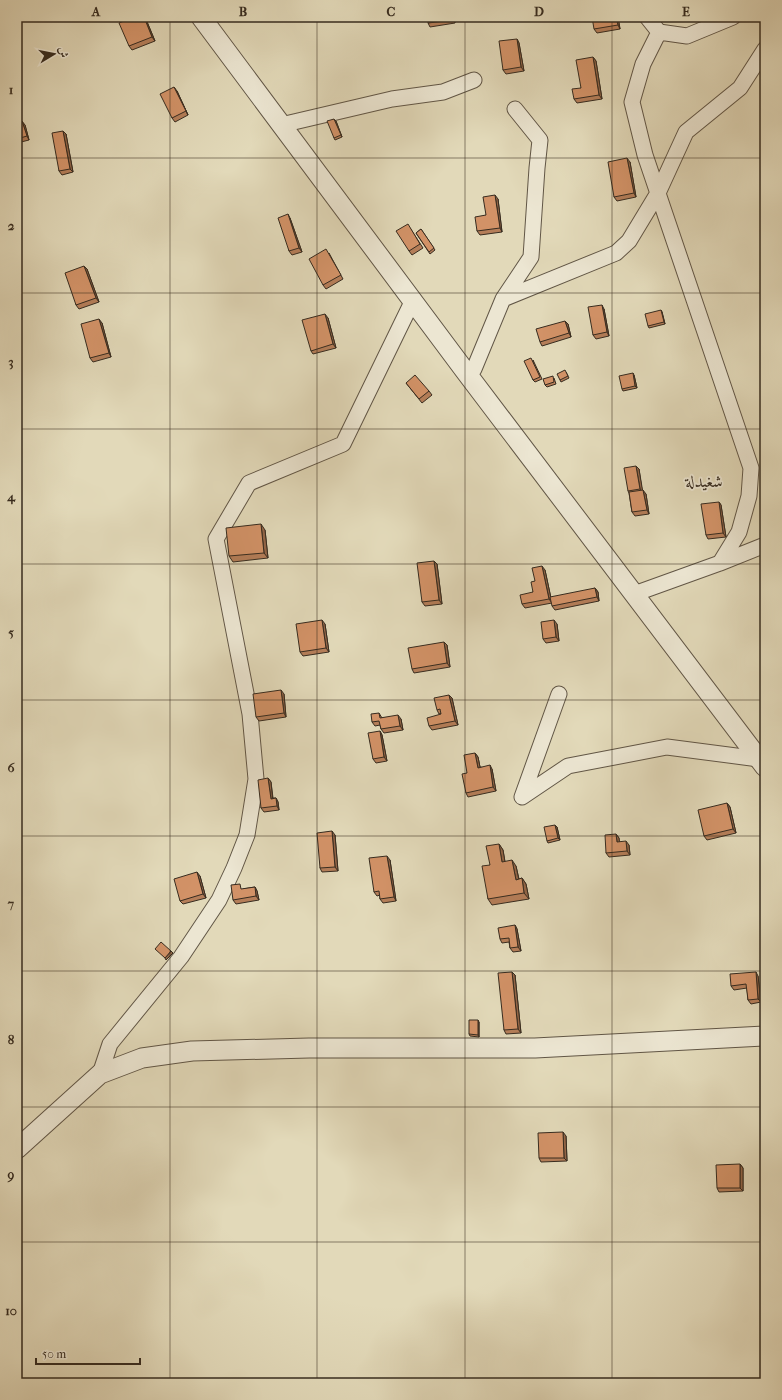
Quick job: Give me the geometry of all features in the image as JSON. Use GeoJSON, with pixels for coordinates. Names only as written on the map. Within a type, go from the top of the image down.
{"type":"FeatureCollection","features":[{"type":"Feature","properties":{"kind":"street"},"geometry":{"type":"LineString","coordinates":[[201,17],[465,371],[762,763]]}},
{"type":"Feature","properties":{"kind":"street"},"geometry":{"type":"LineString","coordinates":[[647,17],[659,32],[688,36],[733,17]]}},
{"type":"Feature","properties":{"kind":"street"},"geometry":{"type":"LineString","coordinates":[[659,32],[643,64],[632,102],[645,155],[751,468],[749,496],[739,532],[720,563]]}},
{"type":"Feature","properties":{"kind":"street"},"geometry":{"type":"LineString","coordinates":[[503,298],[616,253],[629,241],[658,193],[686,132],[740,88],[765,49]]}},
{"type":"Feature","properties":{"kind":"street"},"geometry":{"type":"LineString","coordinates":[[281,125],[392,99],[443,92],[474,80]]}},
{"type":"Feature","properties":{"kind":"street"},"geometry":{"type":"LineString","coordinates":[[465,371],[474,369],[503,298],[531,257],[536,168],[540,140],[515,108]]}},
{"type":"Feature","properties":{"kind":"street"},"geometry":{"type":"LineString","coordinates":[[100,1074],[110,1044],[181,957],[219,900],[247,835],[256,779],[250,714],[216,540],[249,483],[343,444],[413,300]]}},
{"type":"Feature","properties":{"kind":"street"},"geometry":{"type":"LineString","coordinates":[[634,594],[765,545]]}},
{"type":"Feature","properties":{"kind":"street"},"geometry":{"type":"LineString","coordinates":[[559,694],[522,797],[568,766],[667,747],[762,763]]}},
{"type":"Feature","properties":{"kind":"street"},"geometry":{"type":"LineString","coordinates":[[17,1149],[100,1074],[142,1058],[192,1051],[309,1048],[535,1048],[765,1036]]}},
{"type":"Feature","properties":{"kind":"building"},"geometry":{"type":"Polygon","coordinates":[[[134,17],[144,17],[152,37],[129,46],[119,23],[134,17]]]}},
{"type":"Feature","properties":{"kind":"building"},"geometry":{"type":"Polygon","coordinates":[[[427,17],[452,17],[453,20],[428,23],[427,17]]]}},
{"type":"Feature","properties":{"kind":"building"},"geometry":{"type":"Polygon","coordinates":[[[592,17],[616,17],[618,25],[594,29],[592,17]]]}},
{"type":"Feature","properties":{"kind":"building"},"geometry":{"type":"Polygon","coordinates":[[[517,39],[521,67],[503,70],[499,41],[517,39]]]}},
{"type":"Feature","properties":{"kind":"building"},"geometry":{"type":"Polygon","coordinates":[[[593,57],[599,95],[574,99],[572,89],[581,88],[576,60],[593,57]]]}},
{"type":"Feature","properties":{"kind":"building"},"geometry":{"type":"Polygon","coordinates":[[[174,87],[186,111],[172,118],[160,94],[174,87]]]}},
{"type":"Feature","properties":{"kind":"building"},"geometry":{"type":"Polygon","coordinates":[[[334,119],[341,135],[334,138],[327,121],[334,119]]]}},
{"type":"Feature","properties":{"kind":"building"},"geometry":{"type":"Polygon","coordinates":[[[22,121],[27,136],[17,139],[17,122],[22,121]]]}},
{"type":"Feature","properties":{"kind":"building"},"geometry":{"type":"Polygon","coordinates":[[[63,131],[70,169],[59,171],[52,133],[63,131]]]}},
{"type":"Feature","properties":{"kind":"building"},"geometry":{"type":"Polygon","coordinates":[[[627,158],[634,193],[614,197],[608,162],[627,158]]]}},
{"type":"Feature","properties":{"kind":"building"},"geometry":{"type":"Polygon","coordinates":[[[495,195],[500,228],[477,231],[475,217],[486,215],[483,197],[495,195]]]}},
{"type":"Feature","properties":{"kind":"building"},"geometry":{"type":"Polygon","coordinates":[[[288,214],[299,248],[289,251],[278,218],[288,214]]]}},
{"type":"Feature","properties":{"kind":"building"},"geometry":{"type":"Polygon","coordinates":[[[408,224],[420,244],[409,251],[396,231],[408,224]]]}},
{"type":"Feature","properties":{"kind":"building"},"geometry":{"type":"Polygon","coordinates":[[[421,229],[434,248],[429,252],[416,233],[421,229]]]}},
{"type":"Feature","properties":{"kind":"building"},"geometry":{"type":"Polygon","coordinates":[[[326,249],[341,275],[323,285],[309,259],[326,249]]]}},
{"type":"Feature","properties":{"kind":"building"},"geometry":{"type":"Polygon","coordinates":[[[84,266],[96,298],[76,305],[65,273],[84,266]]]}},
{"type":"Feature","properties":{"kind":"building"},"geometry":{"type":"Polygon","coordinates":[[[602,305],[607,332],[593,335],[588,307],[602,305]]]}},
{"type":"Feature","properties":{"kind":"building"},"geometry":{"type":"Polygon","coordinates":[[[661,310],[664,322],[648,326],[645,314],[661,310]]]}},
{"type":"Feature","properties":{"kind":"building"},"geometry":{"type":"Polygon","coordinates":[[[325,314],[333,344],[311,351],[302,320],[325,314]]]}},
{"type":"Feature","properties":{"kind":"building"},"geometry":{"type":"Polygon","coordinates":[[[99,319],[109,353],[90,358],[81,324],[99,319]]]}},
{"type":"Feature","properties":{"kind":"building"},"geometry":{"type":"Polygon","coordinates":[[[565,321],[569,333],[540,342],[536,329],[565,321]]]}},
{"type":"Feature","properties":{"kind":"building"},"geometry":{"type":"Polygon","coordinates":[[[531,358],[540,377],[533,380],[524,361],[531,358]]]}},
{"type":"Feature","properties":{"kind":"building"},"geometry":{"type":"Polygon","coordinates":[[[565,370],[568,376],[560,380],[557,374],[565,370]]]}},
{"type":"Feature","properties":{"kind":"building"},"geometry":{"type":"Polygon","coordinates":[[[633,373],[635,386],[622,389],[619,376],[633,373]]]}},
{"type":"Feature","properties":{"kind":"building"},"geometry":{"type":"Polygon","coordinates":[[[415,375],[429,391],[419,399],[406,383],[415,375]]]}},
{"type":"Feature","properties":{"kind":"building"},"geometry":{"type":"Polygon","coordinates":[[[553,376],[554,382],[545,385],[543,379],[553,376]]]}},
{"type":"Feature","properties":{"kind":"building"},"geometry":{"type":"Polygon","coordinates":[[[636,466],[640,489],[628,491],[624,468],[636,466]]]}},
{"type":"Feature","properties":{"kind":"building"},"geometry":{"type":"Polygon","coordinates":[[[643,490],[647,510],[632,512],[629,492],[643,490]]]}},
{"type":"Feature","properties":{"kind":"building"},"geometry":{"type":"Polygon","coordinates":[[[719,502],[723,533],[706,535],[701,504],[719,502]]]}},
{"type":"Feature","properties":{"kind":"building"},"geometry":{"type":"Polygon","coordinates":[[[261,524],[264,553],[229,556],[226,528],[261,524]]]}},
{"type":"Feature","properties":{"kind":"building"},"geometry":{"type":"Polygon","coordinates":[[[434,561],[439,600],[422,602],[417,563],[434,561]]]}},
{"type":"Feature","properties":{"kind":"building"},"geometry":{"type":"Polygon","coordinates":[[[542,566],[549,599],[522,604],[520,595],[533,592],[531,582],[535,581],[532,568],[542,566]]]}},
{"type":"Feature","properties":{"kind":"building"},"geometry":{"type":"Polygon","coordinates":[[[595,588],[597,597],[552,606],[550,597],[595,588]]]}},
{"type":"Feature","properties":{"kind":"building"},"geometry":{"type":"Polygon","coordinates":[[[322,620],[326,648],[300,652],[296,624],[322,620]]]}},
{"type":"Feature","properties":{"kind":"building"},"geometry":{"type":"Polygon","coordinates":[[[554,620],[556,637],[543,639],[541,622],[554,620]]]}},
{"type":"Feature","properties":{"kind":"building"},"geometry":{"type":"Polygon","coordinates":[[[444,642],[447,663],[412,669],[408,648],[444,642]]]}},
{"type":"Feature","properties":{"kind":"building"},"geometry":{"type":"Polygon","coordinates":[[[281,690],[284,713],[256,717],[253,694],[281,690]]]}},
{"type":"Feature","properties":{"kind":"building"},"geometry":{"type":"Polygon","coordinates":[[[449,695],[455,721],[429,726],[427,718],[441,714],[440,709],[437,710],[434,698],[449,695]]]}},
{"type":"Feature","properties":{"kind":"building"},"geometry":{"type":"Polygon","coordinates":[[[379,713],[380,718],[398,715],[400,726],[381,729],[379,721],[372,722],[371,714],[379,713]]]}},
{"type":"Feature","properties":{"kind":"building"},"geometry":{"type":"Polygon","coordinates":[[[380,731],[384,757],[373,759],[368,733],[380,731]]]}},
{"type":"Feature","properties":{"kind":"building"},"geometry":{"type":"Polygon","coordinates":[[[475,753],[478,768],[490,765],[493,787],[466,793],[462,774],[467,773],[464,755],[475,753]]]}},
{"type":"Feature","properties":{"kind":"building"},"geometry":{"type":"Polygon","coordinates":[[[268,778],[271,799],[276,798],[277,806],[261,808],[258,780],[268,778]]]}},
{"type":"Feature","properties":{"kind":"building"},"geometry":{"type":"Polygon","coordinates":[[[727,803],[733,829],[704,836],[698,810],[727,803]]]}},
{"type":"Feature","properties":{"kind":"building"},"geometry":{"type":"Polygon","coordinates":[[[555,825],[558,838],[547,841],[544,827],[555,825]]]}},
{"type":"Feature","properties":{"kind":"building"},"geometry":{"type":"Polygon","coordinates":[[[332,831],[335,867],[320,868],[317,833],[332,831]]]}},
{"type":"Feature","properties":{"kind":"building"},"geometry":{"type":"Polygon","coordinates":[[[616,834],[617,842],[626,841],[627,851],[606,853],[605,835],[616,834]]]}},
{"type":"Feature","properties":{"kind":"building"},"geometry":{"type":"Polygon","coordinates":[[[499,844],[502,862],[512,860],[516,880],[522,878],[524,893],[488,899],[482,866],[490,865],[486,846],[499,844]]]}},
{"type":"Feature","properties":{"kind":"building"},"geometry":{"type":"Polygon","coordinates":[[[387,856],[394,897],[380,899],[379,891],[374,892],[369,858],[387,856]]]}},
{"type":"Feature","properties":{"kind":"building"},"geometry":{"type":"Polygon","coordinates":[[[197,872],[203,894],[180,901],[174,879],[197,872]]]}},
{"type":"Feature","properties":{"kind":"building"},"geometry":{"type":"Polygon","coordinates":[[[240,884],[241,889],[255,887],[256,896],[233,900],[231,885],[240,884]]]}},
{"type":"Feature","properties":{"kind":"building"},"geometry":{"type":"Polygon","coordinates":[[[515,925],[518,947],[510,948],[509,938],[500,939],[498,928],[515,925]]]}},
{"type":"Feature","properties":{"kind":"building"},"geometry":{"type":"Polygon","coordinates":[[[161,942],[171,951],[165,958],[155,949],[161,942]]]}},
{"type":"Feature","properties":{"kind":"building"},"geometry":{"type":"Polygon","coordinates":[[[512,972],[518,1029],[504,1030],[498,973],[512,972]]]}},
{"type":"Feature","properties":{"kind":"building"},"geometry":{"type":"Polygon","coordinates":[[[756,972],[758,999],[748,1000],[746,984],[731,986],[730,974],[756,972]]]}},
{"type":"Feature","properties":{"kind":"building"},"geometry":{"type":"Polygon","coordinates":[[[469,1020],[478,1020],[478,1035],[469,1034],[469,1020]]]}},
{"type":"Feature","properties":{"kind":"building"},"geometry":{"type":"Polygon","coordinates":[[[563,1132],[564,1158],[539,1158],[538,1133],[563,1132]]]}},
{"type":"Feature","properties":{"kind":"building"},"geometry":{"type":"Polygon","coordinates":[[[740,1164],[740,1188],[717,1188],[716,1165],[740,1164]]]}},
{"type":"Feature","properties":{"kind":"district","name":"شغيدلة"},"geometry":{"type":"Point","coordinates":[704,481]}}]}
